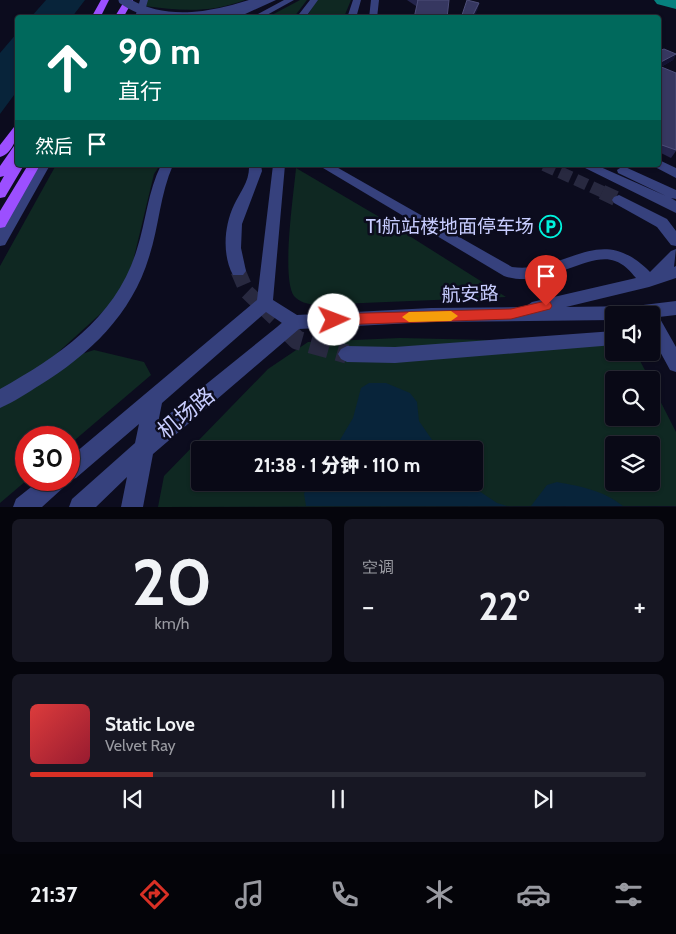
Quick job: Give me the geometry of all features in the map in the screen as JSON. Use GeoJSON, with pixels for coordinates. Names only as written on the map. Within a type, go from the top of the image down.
{"type":"FeatureCollection","features":[{"type":"Feature","properties":{"kind":"main road"},"geometry":{"type":"LineString","coordinates":[[97,15],[105,0]]}},
{"type":"Feature","properties":{"kind":"main road"},"geometry":{"type":"LineString","coordinates":[[120,15],[130,0]]}},
{"type":"Feature","properties":{"kind":"main road"},"geometry":{"type":"LineString","coordinates":[[0,153],[15,131]]}},
{"type":"Feature","properties":{"kind":"main road"},"geometry":{"type":"LineString","coordinates":[[0,176],[15,154]]}},
{"type":"Feature","properties":{"kind":"main road"},"geometry":{"type":"LineString","coordinates":[[0,194],[17,167]]}},
{"type":"Feature","properties":{"kind":"main road"},"geometry":{"type":"LineString","coordinates":[[0,223],[33,167]]}},
{"type":"Feature","properties":{"kind":"street"},"geometry":{"type":"LineString","coordinates":[[123,0],[131,7],[146,12],[167,15]]}},
{"type":"Feature","properties":{"kind":"street"},"geometry":{"type":"LineString","coordinates":[[130,0],[148,8],[182,12],[219,10],[254,0]]}},
{"type":"Feature","properties":{"kind":"street"},"geometry":{"type":"LineString","coordinates":[[141,15],[144,0]]}},
{"type":"Feature","properties":{"kind":"street"},"geometry":{"type":"LineString","coordinates":[[189,15],[218,13],[263,0]]}},
{"type":"Feature","properties":{"kind":"street"},"geometry":{"type":"LineString","coordinates":[[231,15],[272,0]]}},
{"type":"Feature","properties":{"kind":"street"},"geometry":{"type":"LineString","coordinates":[[236,15],[266,6],[277,0]]}},
{"type":"Feature","properties":{"kind":"street"},"geometry":{"type":"LineString","coordinates":[[260,15],[290,0]]}},
{"type":"Feature","properties":{"kind":"street"},"geometry":{"type":"LineString","coordinates":[[302,15],[314,0]]}},
{"type":"Feature","properties":{"kind":"street"},"geometry":{"type":"LineString","coordinates":[[352,15],[357,0]]}},
{"type":"Feature","properties":{"kind":"street"},"geometry":{"type":"LineString","coordinates":[[373,15],[375,0]]}},
{"type":"Feature","properties":{"kind":"street"},"geometry":{"type":"LineString","coordinates":[[0,146],[15,131]]}},
{"type":"Feature","properties":{"kind":"street"},"geometry":{"type":"LineString","coordinates":[[661,160],[676,166]]}},
{"type":"Feature","properties":{"kind":"street"},"geometry":{"type":"LineString","coordinates":[[661,165],[676,174]]}},
{"type":"Feature","properties":{"kind":"street"},"geometry":{"type":"LineString","coordinates":[[0,241],[43,167]]}},
{"type":"Feature","properties":{"kind":"street"},"geometry":{"type":"LineString","coordinates":[[0,398],[33,380],[74,351],[114,311],[138,269],[167,167]]}},
{"type":"Feature","properties":{"kind":"street"},"geometry":{"type":"LineString","coordinates":[[238,271],[234,259],[233,231],[238,210],[254,179],[255,167]]}},
{"type":"Feature","properties":{"kind":"street"},"geometry":{"type":"LineString","coordinates":[[279,167],[265,303],[295,322]]}},
{"type":"Feature","properties":{"kind":"street"},"geometry":{"type":"LineString","coordinates":[[327,167],[509,272],[528,274],[581,258],[612,254],[638,267],[649,281]]}},
{"type":"Feature","properties":{"kind":"street"},"geometry":{"type":"LineString","coordinates":[[590,167],[666,201],[676,208]]}},
{"type":"Feature","properties":{"kind":"street"},"geometry":{"type":"LineString","coordinates":[[615,167],[676,195]]}},
{"type":"Feature","properties":{"kind":"street"},"geometry":{"type":"LineString","coordinates":[[619,200],[662,223],[676,241]]}},
{"type":"Feature","properties":{"kind":"street"},"geometry":{"type":"LineString","coordinates":[[649,281],[676,255]]}},
{"type":"Feature","properties":{"kind":"street"},"geometry":{"type":"LineString","coordinates":[[511,314],[649,281],[676,272]]}},
{"type":"Feature","properties":{"kind":"street","name":"机场路"},"geometry":{"type":"LineString","coordinates":[[80,462],[265,303]]}},
{"type":"Feature","properties":{"kind":"street","name":"航安路"},"geometry":{"type":"LineString","coordinates":[[660,312],[676,308]]}},
{"type":"Feature","properties":{"kind":"street","name":"航安路"},"geometry":{"type":"LineString","coordinates":[[295,322],[511,314],[605,315]]}},
{"type":"Feature","properties":{"kind":"street","name":"机场路"},"geometry":{"type":"LineString","coordinates":[[80,506],[145,447],[295,322]]}},
{"type":"Feature","properties":{"kind":"street"},"geometry":{"type":"LineString","coordinates":[[347,354],[396,355],[605,339]]}},
{"type":"Feature","properties":{"kind":"street"},"geometry":{"type":"LineString","coordinates":[[660,340],[676,364]]}},
{"type":"Feature","properties":{"kind":"street"},"geometry":{"type":"LineString","coordinates":[[132,506],[153,400]]}},
{"type":"Feature","properties":{"kind":"street"},"geometry":{"type":"LineString","coordinates":[[24,506],[43,491]]}},
{"type":"Feature","properties":{"kind":"green space"},"geometry":{"type":"Polygon","coordinates":[[[147,0],[245,0],[220,7],[196,10],[145,6],[147,0]]]}},
{"type":"Feature","properties":{"kind":"green space"},"geometry":{"type":"Polygon","coordinates":[[[300,0],[307,0],[296,15],[272,15],[300,0]]]}},
{"type":"Feature","properties":{"kind":"green space"},"geometry":{"type":"Polygon","coordinates":[[[317,0],[351,0],[345,15],[308,15],[317,0]]]}},
{"type":"Feature","properties":{"kind":"green space"},"geometry":{"type":"Polygon","coordinates":[[[55,167],[159,167],[154,174],[130,274],[109,306],[42,367],[94,350],[144,362],[151,375],[80,436],[80,426],[15,426],[15,490],[0,503],[0,266],[55,167]]]}},
{"type":"Feature","properties":{"kind":"green space"},"geometry":{"type":"Polygon","coordinates":[[[296,168],[381,218],[506,297],[315,305],[298,300],[290,286],[288,254],[296,168]]]}},
{"type":"Feature","properties":{"kind":"green space"},"geometry":{"type":"Polygon","coordinates":[[[400,338],[605,343],[605,361],[640,361],[645,371],[605,371],[605,426],[660,426],[660,401],[676,432],[676,506],[158,507],[164,476],[191,448],[191,491],[483,491],[483,441],[198,441],[268,369],[308,342],[400,338]]]}},
{"type":"Feature","properties":{"kind":"water"},"geometry":{"type":"Polygon","coordinates":[[[46,0],[85,0],[74,15],[33,15],[46,0]]]}},
{"type":"Feature","properties":{"kind":"water"},"geometry":{"type":"Polygon","coordinates":[[[15,35],[15,94],[0,114],[0,53],[15,35]]]}},
{"type":"Feature","properties":{"kind":"water"},"geometry":{"type":"Polygon","coordinates":[[[369,383],[386,383],[410,393],[417,402],[419,421],[433,441],[339,441],[353,418],[361,388],[369,383]]]}},
{"type":"Feature","properties":{"kind":"water"},"geometry":{"type":"Polygon","coordinates":[[[557,482],[600,493],[623,506],[531,506],[547,485],[557,482]]]}},
{"type":"Feature","properties":{"kind":"water"},"geometry":{"type":"Polygon","coordinates":[[[305,491],[479,491],[497,503],[507,506],[306,506],[305,491]]]}},
{"type":"Feature","properties":{"kind":"building"},"geometry":{"type":"Polygon","coordinates":[[[418,0],[449,0],[447,15],[415,15],[418,0]]]}},
{"type":"Feature","properties":{"kind":"building"},"geometry":{"type":"Polygon","coordinates":[[[467,0],[479,3],[473,15],[462,15],[467,0]]]}},
{"type":"Feature","properties":{"kind":"building"},"geometry":{"type":"Polygon","coordinates":[[[664,49],[676,54],[661,62],[661,50],[664,49]]]}},
{"type":"Feature","properties":{"kind":"building"},"geometry":{"type":"Polygon","coordinates":[[[661,67],[676,73],[676,150],[661,145],[661,67]]]}},
{"type":"Feature","properties":{"kind":"taxiway"},"geometry":{"type":"LineString","coordinates":[[663,0],[676,4]]}},
{"type":"Feature","properties":{"kind":"tunnel"},"geometry":{"type":"LineString","coordinates":[[548,167],[605,193]]}},
{"type":"Feature","properties":{"kind":"tunnel"},"geometry":{"type":"LineString","coordinates":[[602,192],[619,200]]}},
{"type":"Feature","properties":{"kind":"tunnel"},"geometry":{"type":"LineString","coordinates":[[238,271],[247,292],[288,331]]}},
{"type":"Feature","properties":{"kind":"tunnel"},"geometry":{"type":"LineString","coordinates":[[288,331],[297,340],[347,354]]}},
{"type":"Feature","properties":{"kind":"slow traffic"},"geometry":{"type":"LineString","coordinates":[[409,317],[451,316]]}},
{"type":"Feature","properties":{"kind":"place","name":"T1航站楼地面停车场"},"geometry":{"type":"Point","coordinates":[550,226]}},
{"type":"Feature","properties":{"kind":"route"},"geometry":{"type":"LineString","coordinates":[[334,320],[511,314],[546,306]]}}]}
